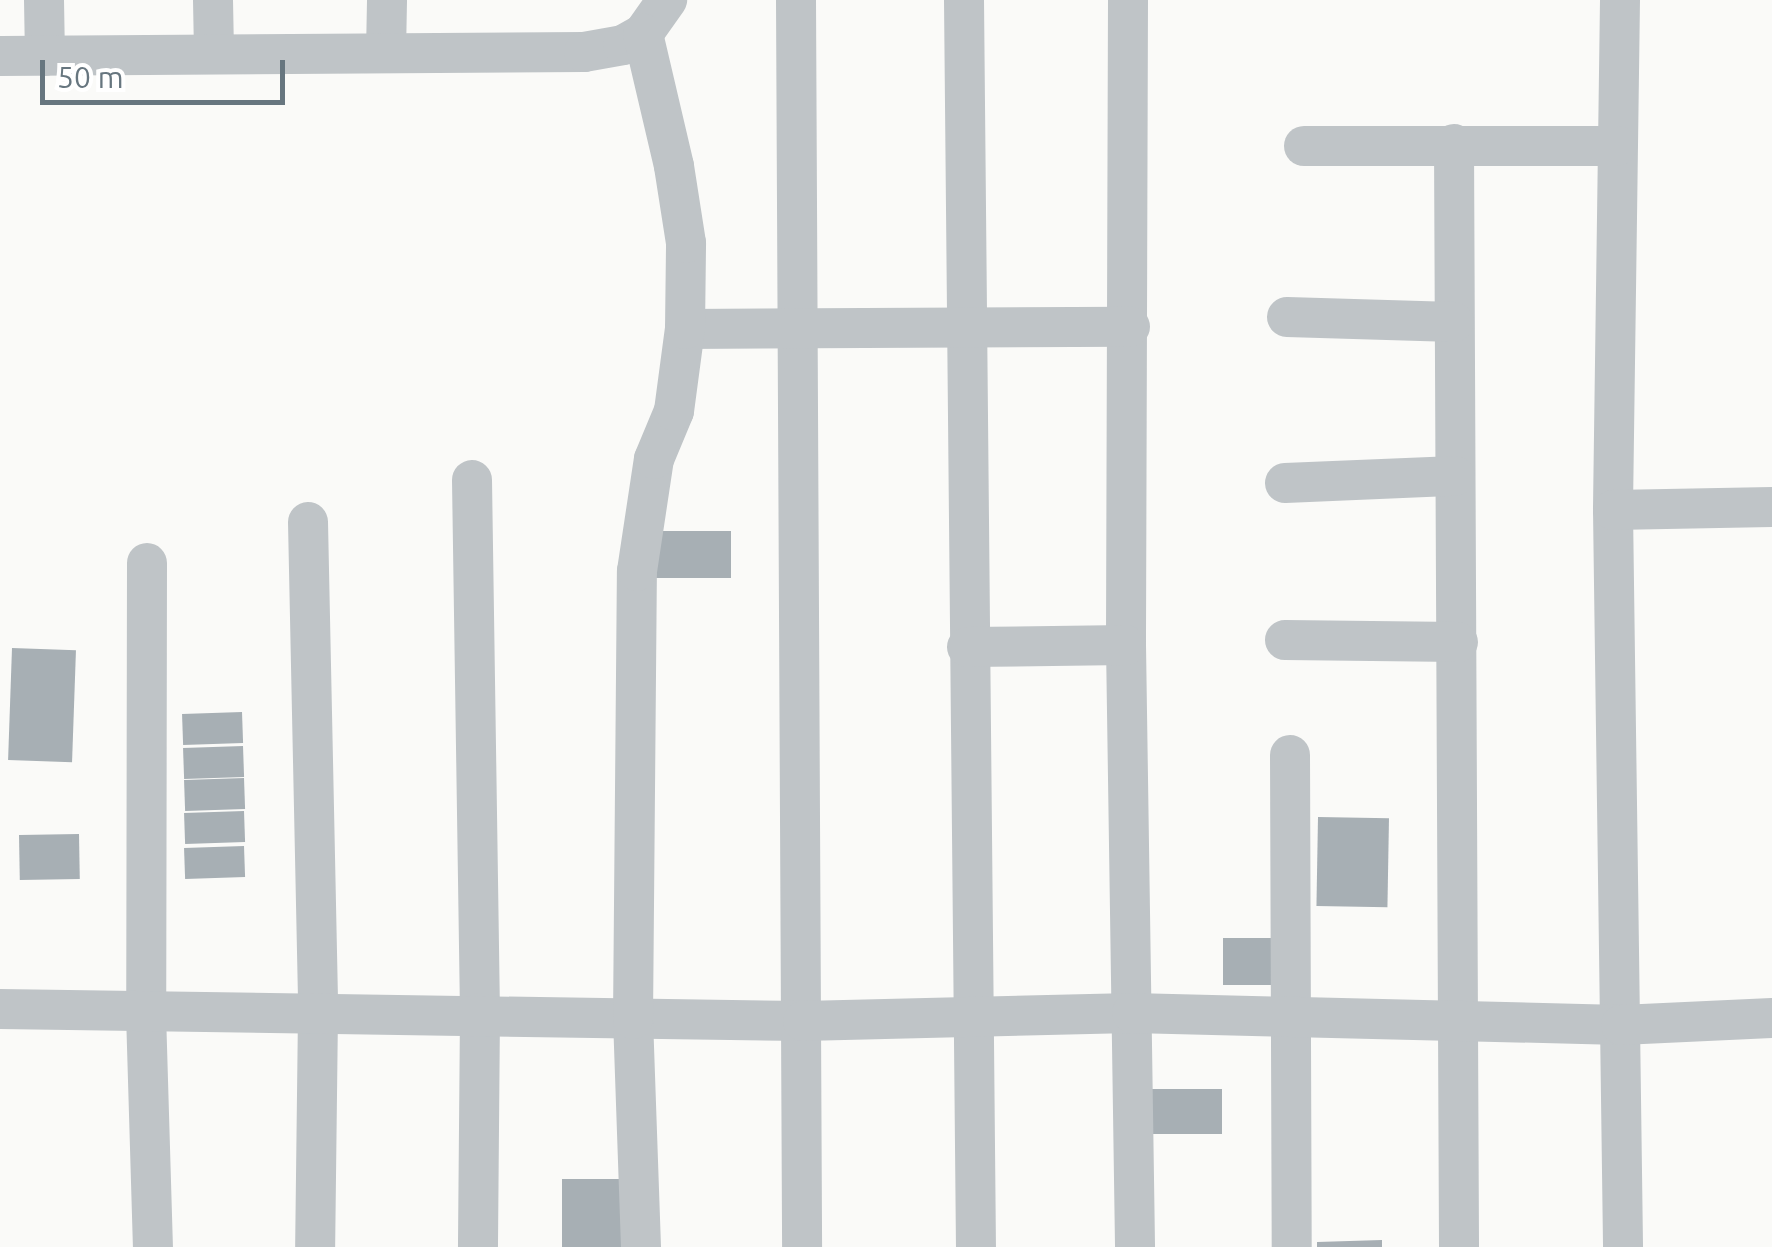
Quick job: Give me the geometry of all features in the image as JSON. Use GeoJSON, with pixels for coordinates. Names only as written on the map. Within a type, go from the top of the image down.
{"type":"FeatureCollection","features":[{"type":"Feature","properties":{"kind":"street"},"geometry":{"type":"LineString","coordinates":[[44,0],[45,56]]}},
{"type":"Feature","properties":{"kind":"street"},"geometry":{"type":"LineString","coordinates":[[214,0],[214,54]]}},
{"type":"Feature","properties":{"kind":"street"},"geometry":{"type":"LineString","coordinates":[[386,53],[387,0]]}},
{"type":"Feature","properties":{"kind":"street"},"geometry":{"type":"LineString","coordinates":[[0,56],[584,52],[622,45],[643,34],[667,0]]}},
{"type":"Feature","properties":{"kind":"street"},"geometry":{"type":"LineString","coordinates":[[796,0],[802,1247]]}},
{"type":"Feature","properties":{"kind":"street"},"geometry":{"type":"LineString","coordinates":[[964,0],[970,1014],[976,1247]]}},
{"type":"Feature","properties":{"kind":"street"},"geometry":{"type":"LineString","coordinates":[[1128,0],[1130,327],[1126,644],[1134,1247]]}},
{"type":"Feature","properties":{"kind":"street"},"geometry":{"type":"LineString","coordinates":[[1620,0],[1613,510],[1623,1247]]}},
{"type":"Feature","properties":{"kind":"street"},"geometry":{"type":"LineString","coordinates":[[642,1247],[633,1019],[637,571],[654,459],[674,411],[685,329],[686,243],[674,166],[643,34]]}},
{"type":"Feature","properties":{"kind":"street"},"geometry":{"type":"LineString","coordinates":[[1454,144],[1460,1247]]}},
{"type":"Feature","properties":{"kind":"street"},"geometry":{"type":"LineString","coordinates":[[1304,146],[1617,146]]}},
{"type":"Feature","properties":{"kind":"street"},"geometry":{"type":"LineString","coordinates":[[1288,317],[1454,322]]}},
{"type":"Feature","properties":{"kind":"street"},"geometry":{"type":"LineString","coordinates":[[685,329],[798,332],[1130,327]]}},
{"type":"Feature","properties":{"kind":"street"},"geometry":{"type":"LineString","coordinates":[[1285,483],[1454,476]]}},
{"type":"Feature","properties":{"kind":"street"},"geometry":{"type":"LineString","coordinates":[[472,480],[480,1013],[478,1247]]}},
{"type":"Feature","properties":{"kind":"street"},"geometry":{"type":"LineString","coordinates":[[1613,510],[1772,507]]}},
{"type":"Feature","properties":{"kind":"street"},"geometry":{"type":"LineString","coordinates":[[308,522],[318,1013],[315,1247]]}},
{"type":"Feature","properties":{"kind":"street"},"geometry":{"type":"LineString","coordinates":[[147,562],[146,1013],[152,1247]]}},
{"type":"Feature","properties":{"kind":"street"},"geometry":{"type":"LineString","coordinates":[[1286,640],[1458,642]]}},
{"type":"Feature","properties":{"kind":"street"},"geometry":{"type":"LineString","coordinates":[[967,648],[1126,644]]}},
{"type":"Feature","properties":{"kind":"street"},"geometry":{"type":"LineString","coordinates":[[1290,755],[1292,1247]]}},
{"type":"Feature","properties":{"kind":"street"},"geometry":{"type":"LineString","coordinates":[[0,1008],[803,1021],[1132,1013],[1621,1024],[1772,1018]]}},
{"type":"Feature","properties":{"kind":"building"},"geometry":{"type":"Polygon","coordinates":[[[656,531],[731,531],[731,578],[656,578],[656,531]]]}},
{"type":"Feature","properties":{"kind":"building"},"geometry":{"type":"Polygon","coordinates":[[[12,648],[76,650],[72,762],[8,760],[12,648]]]}},
{"type":"Feature","properties":{"kind":"building"},"geometry":{"type":"Polygon","coordinates":[[[242,712],[243,743],[183,745],[182,714],[242,712]]]}},
{"type":"Feature","properties":{"kind":"building"},"geometry":{"type":"Polygon","coordinates":[[[243,746],[244,777],[184,779],[183,748],[243,746]]]}},
{"type":"Feature","properties":{"kind":"building"},"geometry":{"type":"Polygon","coordinates":[[[244,778],[245,809],[185,811],[184,780],[244,778]]]}},
{"type":"Feature","properties":{"kind":"building"},"geometry":{"type":"Polygon","coordinates":[[[244,811],[245,842],[185,844],[184,813],[244,811]]]}},
{"type":"Feature","properties":{"kind":"building"},"geometry":{"type":"Polygon","coordinates":[[[1318,817],[1389,818],[1387,907],[1316,906],[1318,817]]]}},
{"type":"Feature","properties":{"kind":"building"},"geometry":{"type":"Polygon","coordinates":[[[79,834],[80,879],[20,880],[19,835],[79,834]]]}},
{"type":"Feature","properties":{"kind":"building"},"geometry":{"type":"Polygon","coordinates":[[[244,846],[245,877],[185,879],[184,848],[244,846]]]}},
{"type":"Feature","properties":{"kind":"building"},"geometry":{"type":"Polygon","coordinates":[[[1223,938],[1288,938],[1288,985],[1223,985],[1223,938]]]}},
{"type":"Feature","properties":{"kind":"building"},"geometry":{"type":"Polygon","coordinates":[[[1149,1089],[1222,1089],[1222,1134],[1149,1134],[1149,1089]]]}},
{"type":"Feature","properties":{"kind":"building"},"geometry":{"type":"Polygon","coordinates":[[[562,1179],[622,1179],[622,1247],[562,1247],[562,1179]]]}},
{"type":"Feature","properties":{"kind":"building"},"geometry":{"type":"Polygon","coordinates":[[[1382,1240],[1382,1247],[1317,1247],[1317,1242],[1382,1240]]]}}]}
